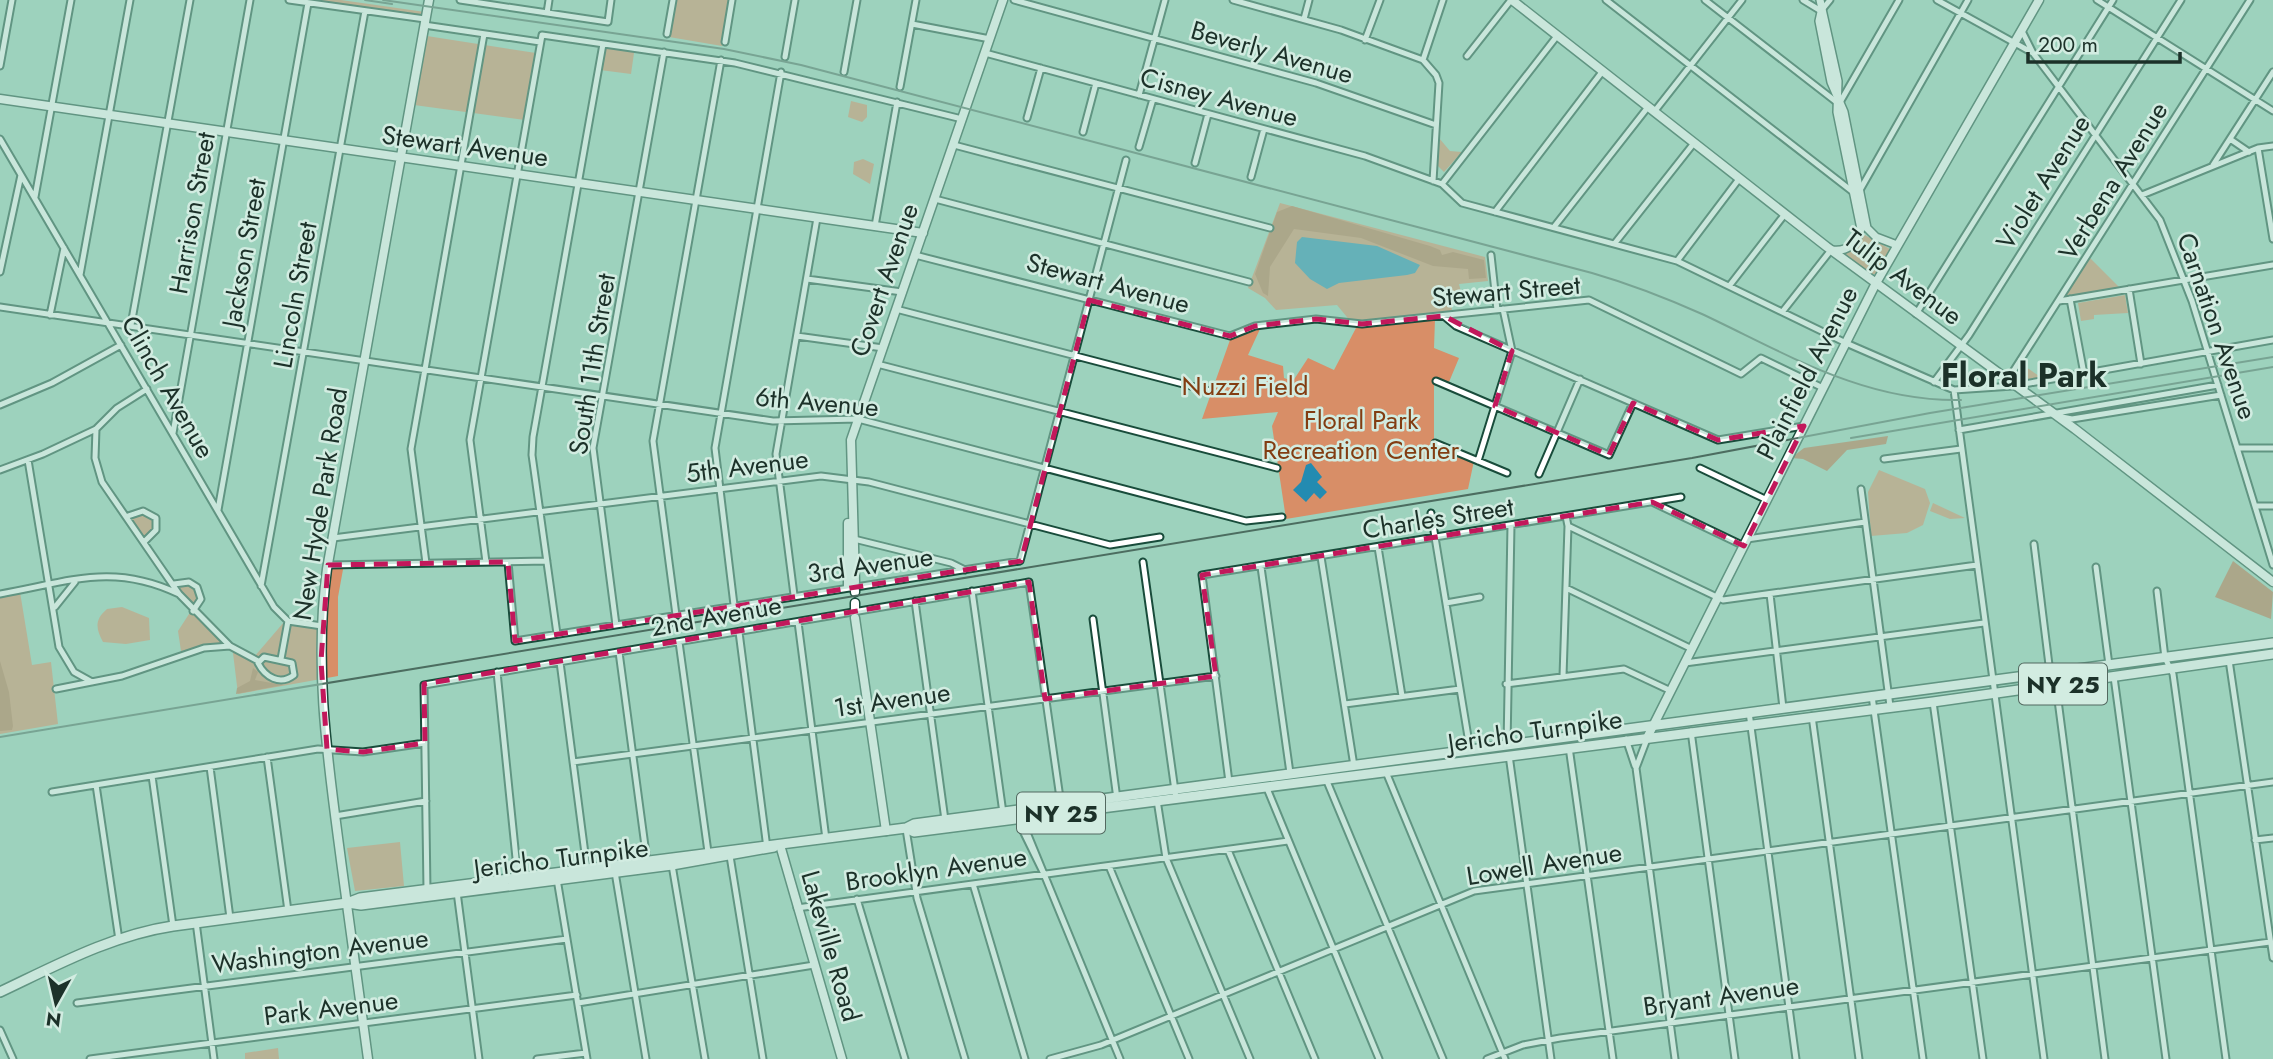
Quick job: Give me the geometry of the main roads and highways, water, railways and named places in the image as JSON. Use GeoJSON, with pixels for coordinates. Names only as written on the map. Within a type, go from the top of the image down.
{"type":"FeatureCollection","features":[{"type":"Feature","properties":{"kind":"main road","name":"New Hyde Park Road"},"geometry":{"type":"LineString","coordinates":[[368,1059],[327,749],[321,678],[322,626],[328,565],[429,0]]}},
{"type":"Feature","properties":{"kind":"main road","name":"Covert Avenue"},"geometry":{"type":"LineString","coordinates":[[851,499],[854,539],[853,588],[850,478],[850,445],[1003,0]]}},
{"type":"Feature","properties":{"kind":"main road","name":"Tulip Avenue"},"geometry":{"type":"LineString","coordinates":[[1511,0],[1831,250],[2010,384],[2056,415],[2273,582]]}},
{"type":"Feature","properties":{"kind":"main road","name":"Plainfield Avenue"},"geometry":{"type":"LineString","coordinates":[[1648,736],[1876,283],[2039,0]]}},
{"type":"Feature","properties":{"kind":"main road","name":"Stewart Avenue"},"geometry":{"type":"LineString","coordinates":[[0,99],[923,233]]}},
{"type":"Feature","properties":{"kind":"main road"},"geometry":{"type":"LineString","coordinates":[[856,610],[887,831]]}},
{"type":"Feature","properties":{"kind":"main road","name":"Jericho Turnpike"},"geometry":{"type":"LineString","coordinates":[[906,828],[914,832],[1265,781],[1290,773],[1354,764],[2273,643]]}},
{"type":"Feature","properties":{"kind":"main road","name":"Jericho Turnpike"},"geometry":{"type":"LineString","coordinates":[[1175,794],[1230,782],[1326,779],[1390,772],[1648,736],[1994,694],[2273,654]]}},
{"type":"Feature","properties":{"kind":"main road"},"geometry":{"type":"LineString","coordinates":[[1390,772],[1449,757],[1451,751]]}},
{"type":"Feature","properties":{"kind":"main road","name":"Jericho Turnpike"},"geometry":{"type":"LineString","coordinates":[[1021,815],[1062,806],[1117,802]]}},
{"type":"Feature","properties":{"kind":"main road","name":"Jericho Turnpike"},"geometry":{"type":"LineString","coordinates":[[0,992],[119,940],[173,926],[347,903],[361,905],[427,893],[587,872],[632,862],[672,865],[780,845],[887,831],[944,820],[1003,817]]}},
{"type":"Feature","properties":{"kind":"main road","name":"Lakeville Road"},"geometry":{"type":"LineString","coordinates":[[780,845],[842,1059]]}},
{"type":"Feature","properties":{"kind":"main road","name":"Jericho Turnpike"},"geometry":{"type":"LineString","coordinates":[[587,872],[615,872],[708,852],[767,848]]}},
{"type":"Feature","properties":{"kind":"main road"},"geometry":{"type":"LineString","coordinates":[[615,872],[616,868],[628,866],[632,862]]}},
{"type":"Feature","properties":{"kind":"water"},"geometry":{"type":"Polygon","coordinates":[[[1302,237],[1377,246],[1420,265],[1415,273],[1339,283],[1327,289],[1310,279],[1295,263],[1297,242],[1302,237]]]}},
{"type":"Feature","properties":{"kind":"water"},"geometry":{"type":"Polygon","coordinates":[[[1311,463],[1322,477],[1317,482],[1327,492],[1320,499],[1314,493],[1306,502],[1293,490],[1301,482],[1306,465],[1311,463]]]}},
{"type":"Feature","properties":{"kind":"railway"},"geometry":{"type":"LineString","coordinates":[[365,0],[392,4]]}},
{"type":"Feature","properties":{"kind":"railway"},"geometry":{"type":"LineString","coordinates":[[383,0],[724,49],[801,65],[1592,273],[1675,302],[1827,373],[1892,393],[1926,399],[1961,400]]}},
{"type":"Feature","properties":{"kind":"railway"},"geometry":{"type":"LineString","coordinates":[[0,737],[1692,458],[1930,413],[2273,357]]}},
{"type":"Feature","properties":{"kind":"railway"},"geometry":{"type":"LineString","coordinates":[[1851,438],[2273,367]]}},
{"type":"Feature","properties":{"kind":"district","name":"Floral Park"},"geometry":{"type":"Point","coordinates":[2024,375]}},
{"type":"Feature","properties":{"kind":"park label","name":"Nuzzi Field"},"geometry":{"type":"Point","coordinates":[1245,386]}},
{"type":"Feature","properties":{"kind":"park label","name":"Floral Park Recreation Center"},"geometry":{"type":"Point","coordinates":[1361,435]}}]}
